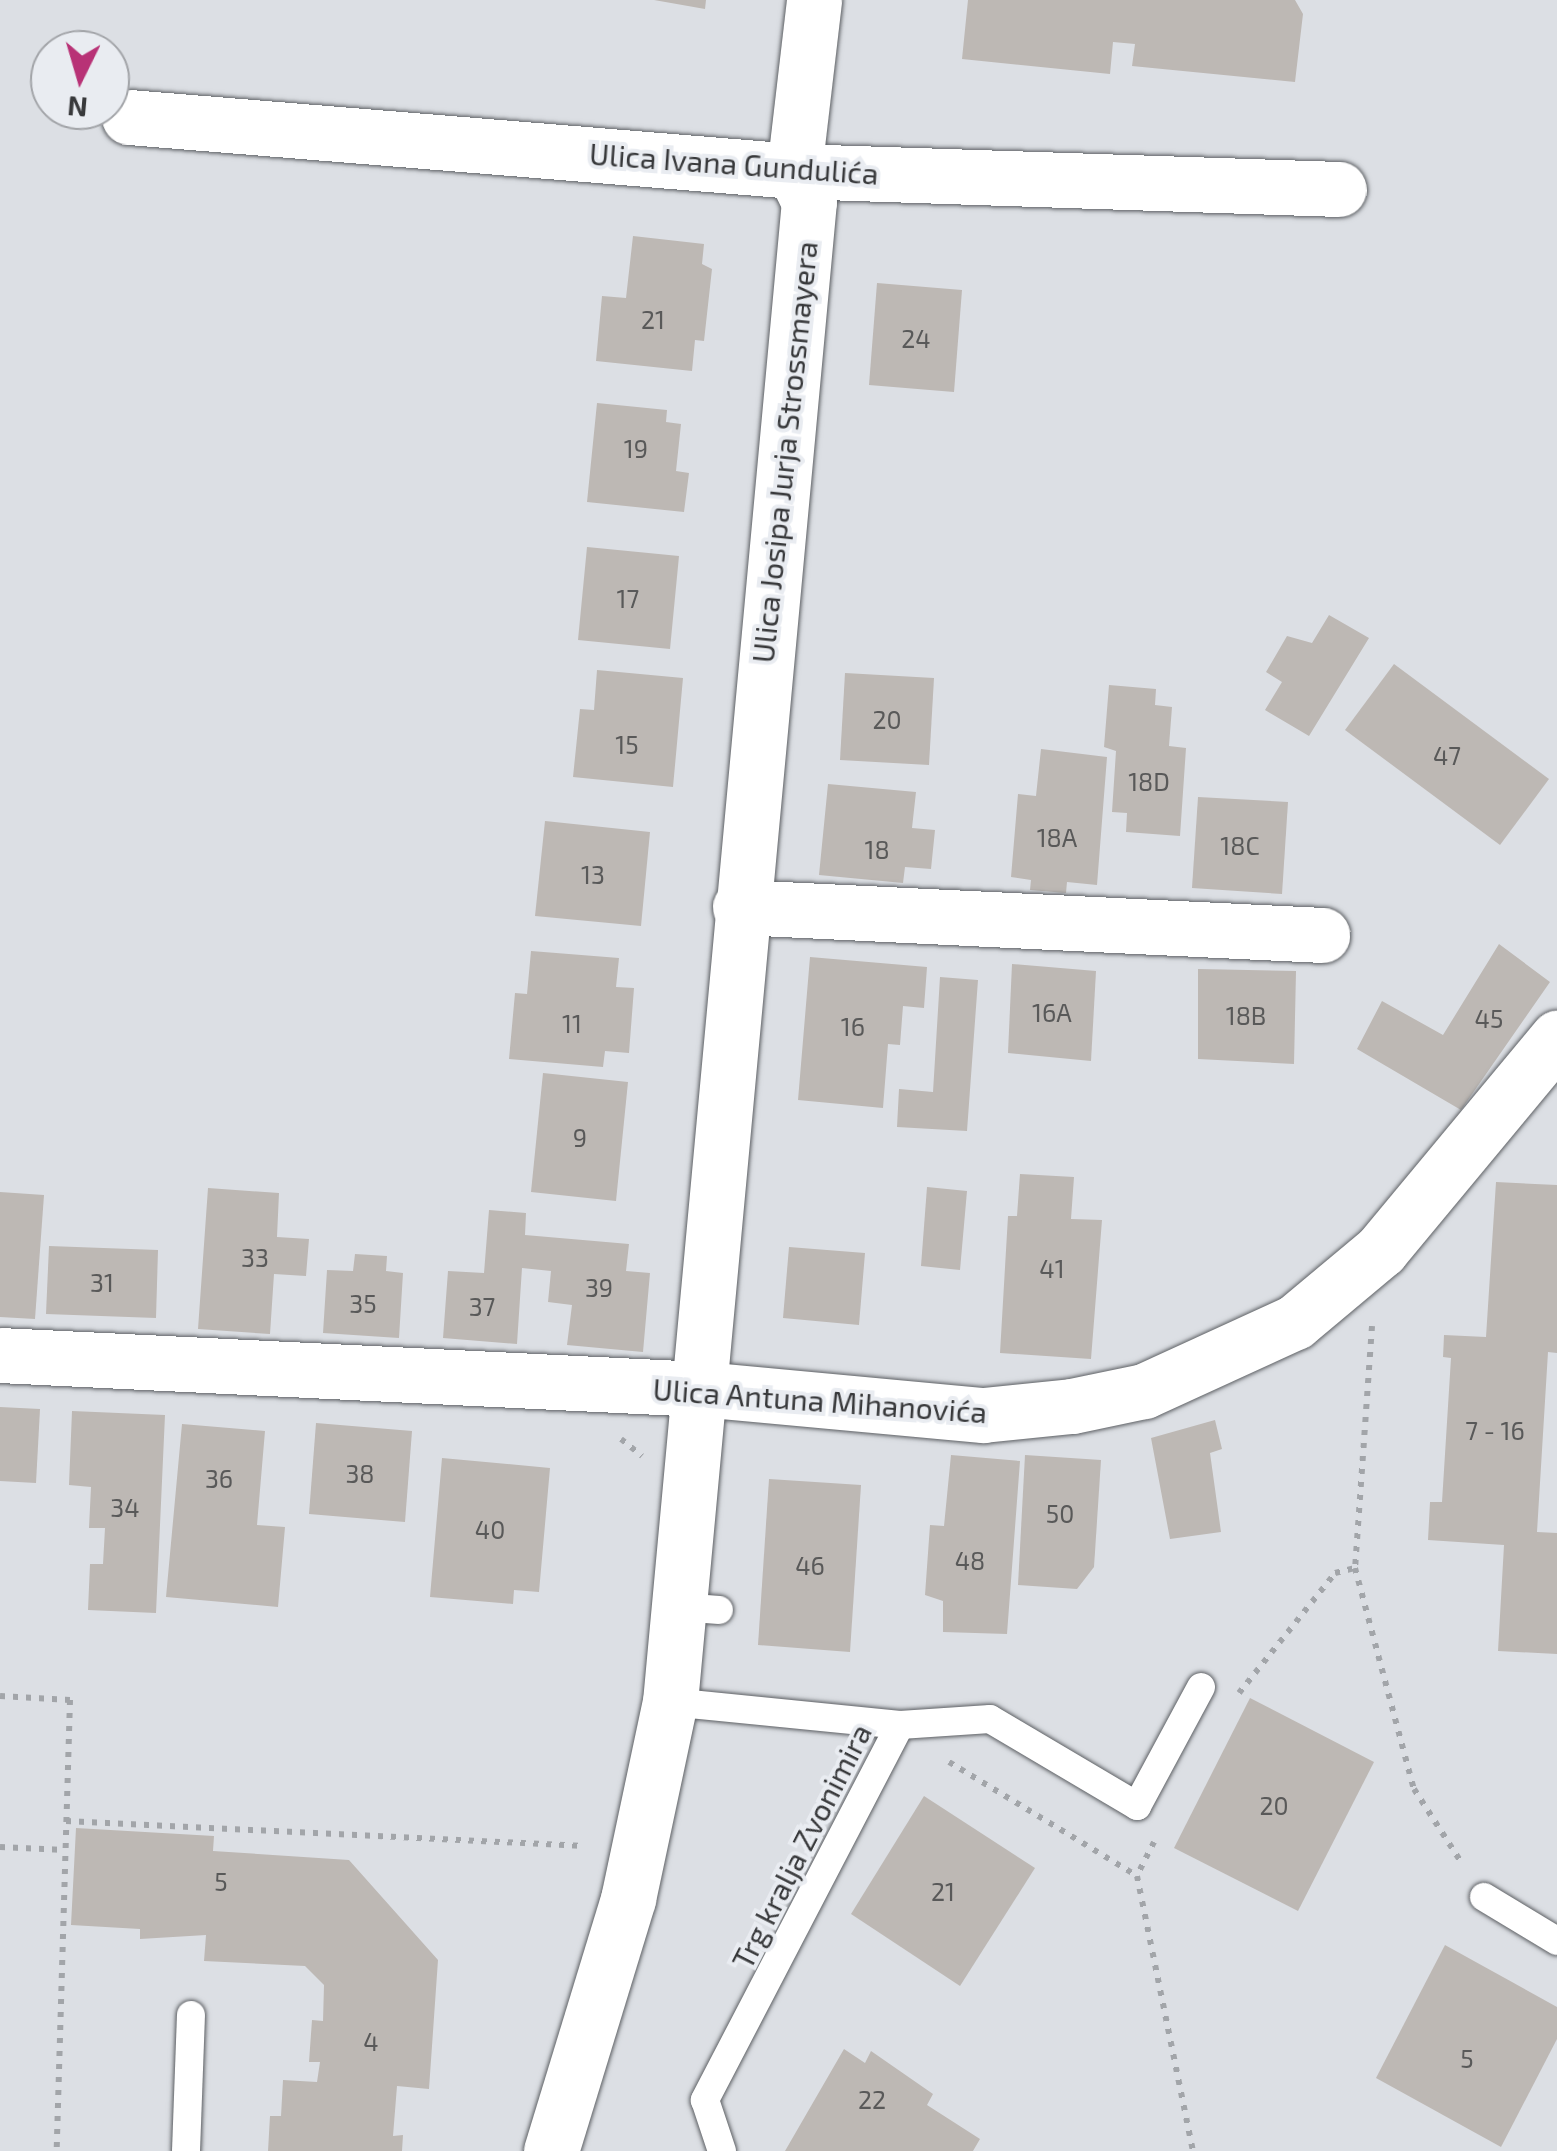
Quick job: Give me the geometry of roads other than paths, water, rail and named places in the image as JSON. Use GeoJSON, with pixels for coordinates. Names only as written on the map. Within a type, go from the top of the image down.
{"type":"FeatureCollection","features":[{"type":"Feature","properties":{"kind":"street","name":"Ulica Josipa Jurja Strossmayera"},"geometry":{"type":"LineString","coordinates":[[551,2151],[623,1917],[670,1702],[699,1608],[700,1389],[740,907],[808,202],[794,171],[814,0]]}},
{"type":"Feature","properties":{"kind":"street","name":"Ulica Ivana Gundulića"},"geometry":{"type":"LineString","coordinates":[[130,117],[794,171],[1340,189]]}},
{"type":"Feature","properties":{"kind":"street"},"geometry":{"type":"LineString","coordinates":[[740,907],[1322,935]]}},
{"type":"Feature","properties":{"kind":"street","name":"Ulica Antuna Mihanovića"},"geometry":{"type":"LineString","coordinates":[[0,1354],[700,1389],[984,1415],[1144,1391],[1219,1361],[1295,1322],[1381,1250],[1557,1038]]}},
{"type":"Feature","properties":{"kind":"lane"},"geometry":{"type":"LineString","coordinates":[[900,1725],[990,1718],[1137,1806],[1201,1686]]}},
{"type":"Feature","properties":{"kind":"lane","name":"Trg kralja Zvonimira"},"geometry":{"type":"LineString","coordinates":[[670,1702],[900,1725],[704,2100],[722,2151]]}},
{"type":"Feature","properties":{"kind":"lane"},"geometry":{"type":"LineString","coordinates":[[1484,1898],[1557,1941]]}},
{"type":"Feature","properties":{"kind":"lane"},"geometry":{"type":"LineString","coordinates":[[186,2151],[191,2015]]}}]}
